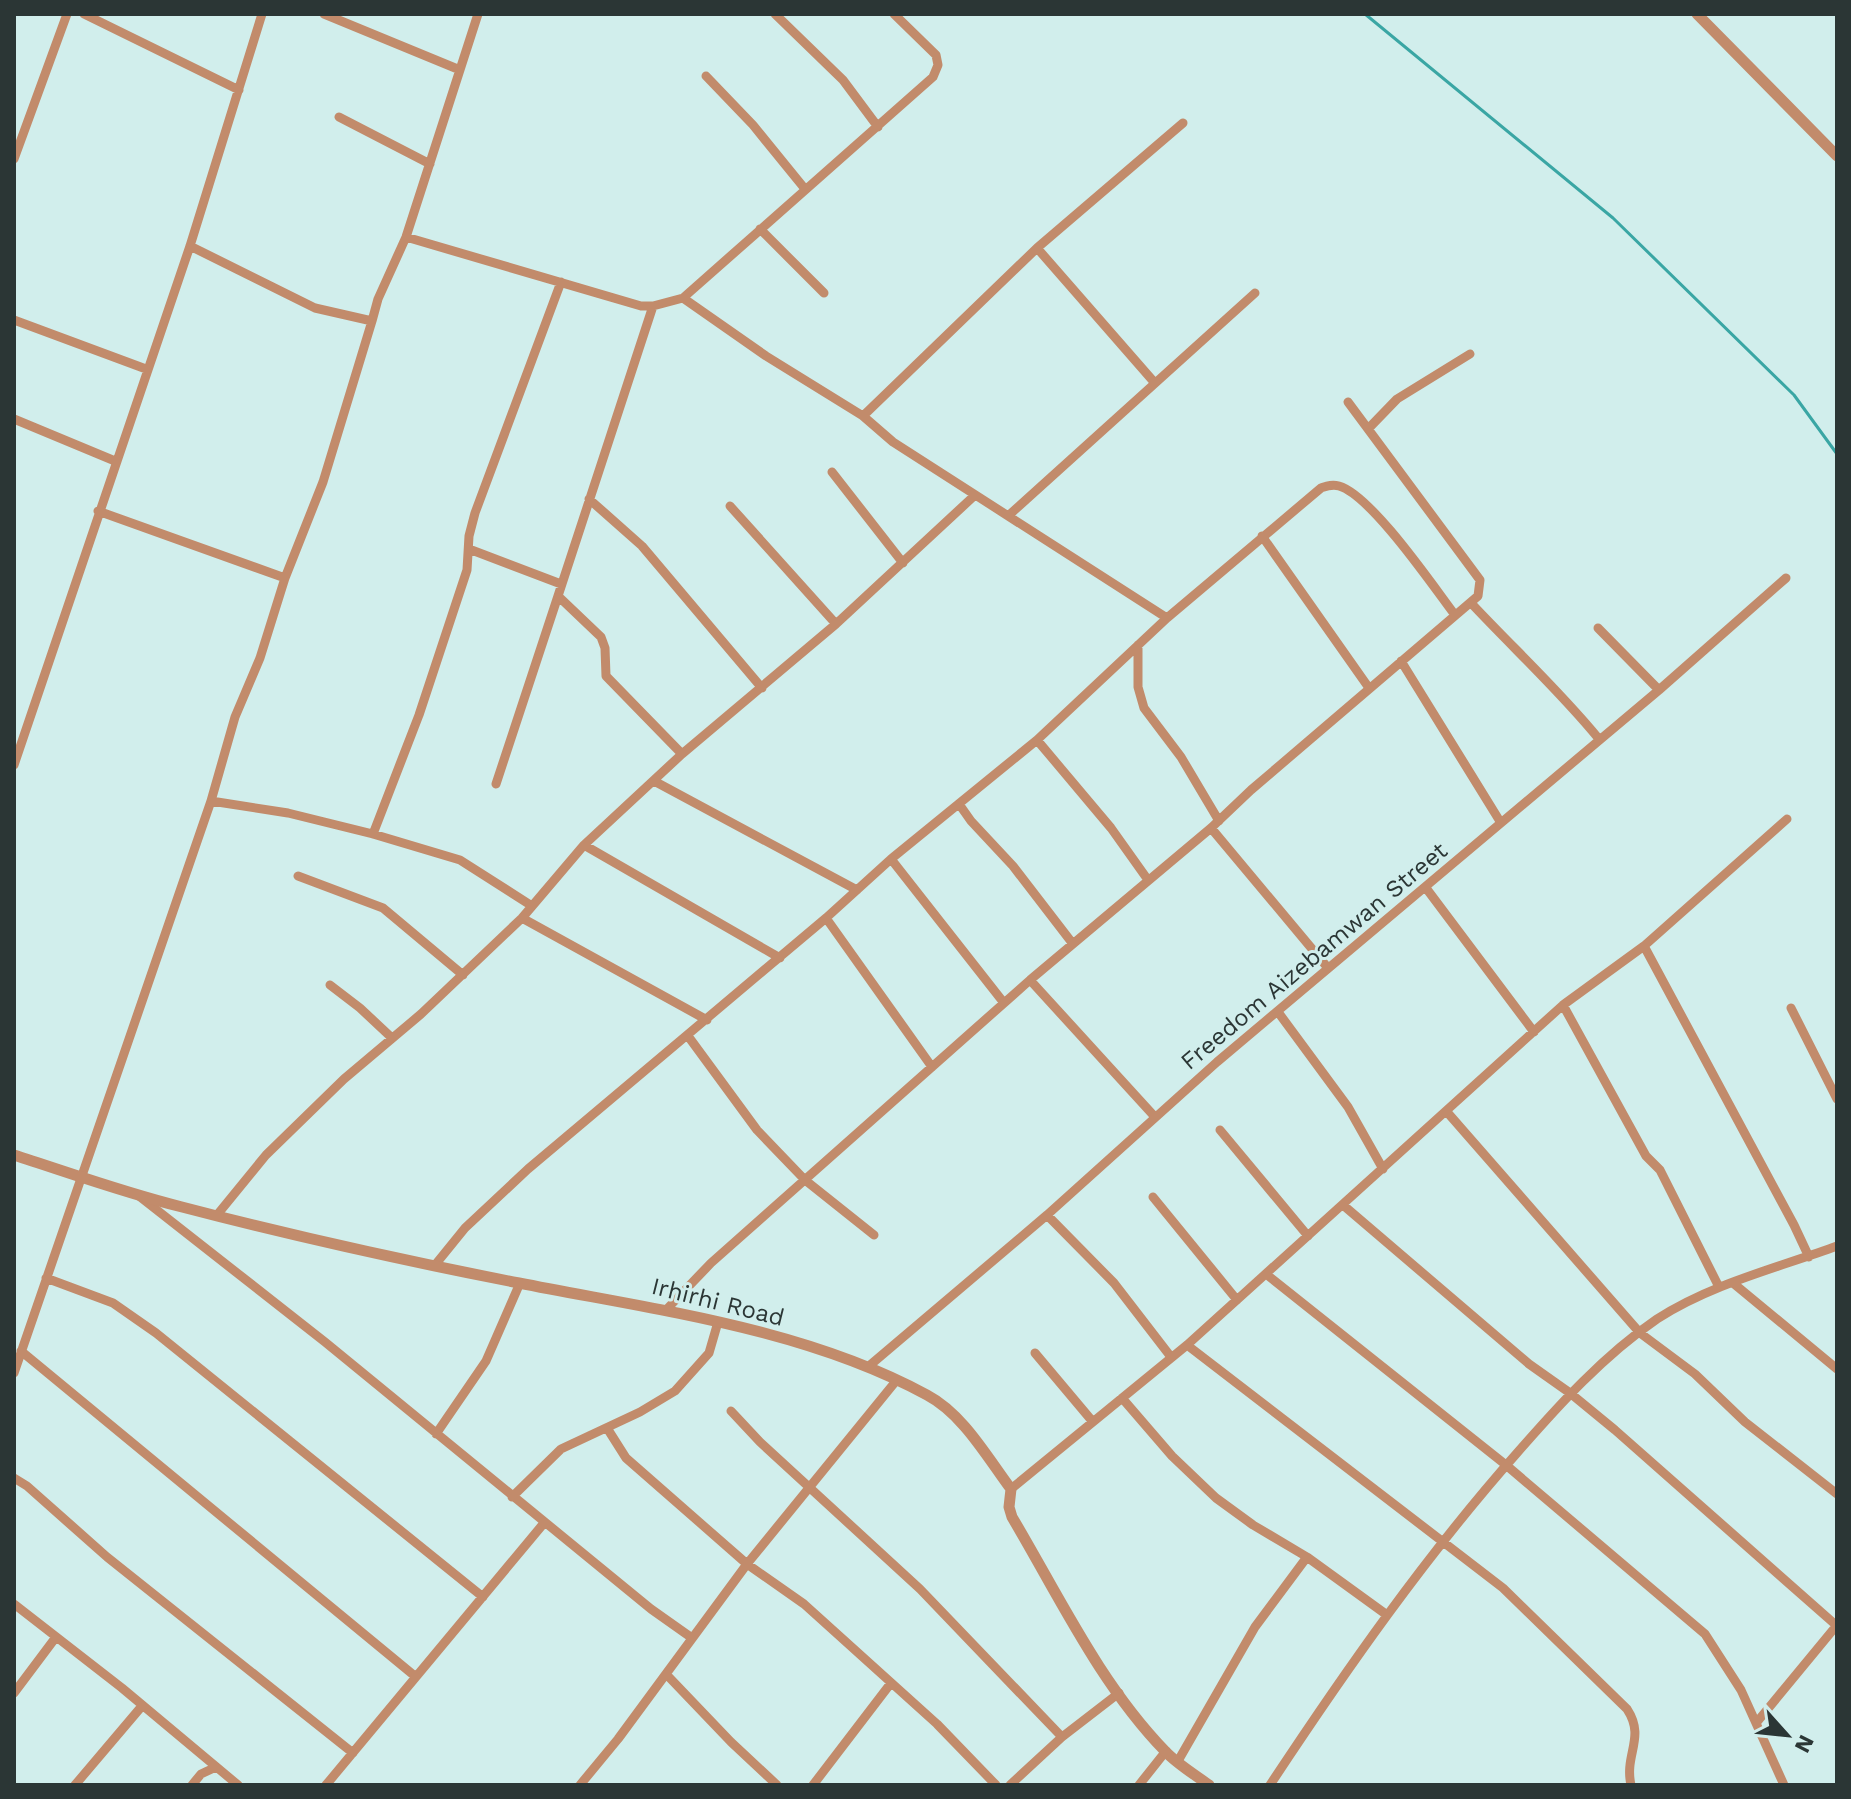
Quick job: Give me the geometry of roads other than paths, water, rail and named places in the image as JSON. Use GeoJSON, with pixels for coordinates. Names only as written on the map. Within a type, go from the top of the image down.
{"type":"FeatureCollection","features":[{"type":"Feature","properties":{"kind":"street"},"geometry":{"type":"LineString","coordinates":[[14,159],[67,14]]}},
{"type":"Feature","properties":{"kind":"street"},"geometry":{"type":"LineString","coordinates":[[84,14],[239,90]]}},
{"type":"Feature","properties":{"kind":"street"},"geometry":{"type":"LineString","coordinates":[[14,765],[190,246],[262,14]]}},
{"type":"Feature","properties":{"kind":"street"},"geometry":{"type":"LineString","coordinates":[[324,14],[460,70]]}},
{"type":"Feature","properties":{"kind":"street"},"geometry":{"type":"LineString","coordinates":[[14,1373],[211,801],[235,717],[260,658],[285,578],[323,482],[378,299],[406,237],[478,14]]}},
{"type":"Feature","properties":{"kind":"street"},"geometry":{"type":"LineString","coordinates":[[775,14],[843,80],[878,127]]}},
{"type":"Feature","properties":{"kind":"street"},"geometry":{"type":"LineString","coordinates":[[406,237],[641,306],[683,298],[933,77],[938,65],[936,55],[894,14]]}},
{"type":"Feature","properties":{"kind":"street"},"geometry":{"type":"LineString","coordinates":[[1697,14],[1837,156]]}},
{"type":"Feature","properties":{"kind":"street"},"geometry":{"type":"LineString","coordinates":[[706,76],[753,125],[805,189]]}},
{"type":"Feature","properties":{"kind":"street"},"geometry":{"type":"LineString","coordinates":[[339,117],[430,164]]}},
{"type":"Feature","properties":{"kind":"street"},"geometry":{"type":"LineString","coordinates":[[863,416],[1037,248],[1183,123]]}},
{"type":"Feature","properties":{"kind":"street"},"geometry":{"type":"LineString","coordinates":[[760,229],[824,293]]}},
{"type":"Feature","properties":{"kind":"street"},"geometry":{"type":"LineString","coordinates":[[190,246],[315,308],[372,321]]}},
{"type":"Feature","properties":{"kind":"street"},"geometry":{"type":"LineString","coordinates":[[1037,248],[1154,382]]}},
{"type":"Feature","properties":{"kind":"street"},"geometry":{"type":"LineString","coordinates":[[373,834],[419,715],[467,570],[469,536],[475,513],[561,282]]}},
{"type":"Feature","properties":{"kind":"street"},"geometry":{"type":"LineString","coordinates":[[1008,516],[1255,293]]}},
{"type":"Feature","properties":{"kind":"street"},"geometry":{"type":"LineString","coordinates":[[683,298],[766,356],[863,416],[893,442],[974,496],[1167,618]]}},
{"type":"Feature","properties":{"kind":"street"},"geometry":{"type":"LineString","coordinates":[[496,784],[653,306]]}},
{"type":"Feature","properties":{"kind":"street"},"geometry":{"type":"LineString","coordinates":[[14,320],[146,369]]}},
{"type":"Feature","properties":{"kind":"street"},"geometry":{"type":"LineString","coordinates":[[1368,429],[1397,399],[1470,354]]}},
{"type":"Feature","properties":{"kind":"street"},"geometry":{"type":"LineString","coordinates":[[666,1310],[711,1263],[1030,980],[1215,824],[1471,603],[1481,591],[1480,580],[1348,402]]}},
{"type":"Feature","properties":{"kind":"street"},"geometry":{"type":"LineString","coordinates":[[14,419],[115,461]]}},
{"type":"Feature","properties":{"kind":"street"},"geometry":{"type":"LineString","coordinates":[[832,472],[903,563]]}},
{"type":"Feature","properties":{"kind":"street"},"geometry":{"type":"LineString","coordinates":[[435,1265],[465,1228],[528,1169],[780,958],[891,859],[1037,740],[1167,618],[1321,488],[1328,485],[1341,487],[1368,508],[1455,615]]}},
{"type":"Feature","properties":{"kind":"street"},"geometry":{"type":"LineString","coordinates":[[217,1215],[266,1155],[344,1079],[463,975],[522,918],[584,845],[682,754],[836,624],[974,496]]}},
{"type":"Feature","properties":{"kind":"street"},"geometry":{"type":"LineString","coordinates":[[589,499],[642,546],[762,688]]}},
{"type":"Feature","properties":{"kind":"street"},"geometry":{"type":"LineString","coordinates":[[730,506],[836,624]]}},
{"type":"Feature","properties":{"kind":"street"},"geometry":{"type":"LineString","coordinates":[[98,511],[285,578]]}},
{"type":"Feature","properties":{"kind":"street"},"geometry":{"type":"LineString","coordinates":[[1262,536],[1369,688]]}},
{"type":"Feature","properties":{"kind":"street"},"geometry":{"type":"LineString","coordinates":[[469,549],[561,584]]}},
{"type":"Feature","properties":{"kind":"street","name":"Freedom Aizebamwan Street"},"geometry":{"type":"LineString","coordinates":[[869,1366],[1047,1215],[1328,968],[1659,690],[1786,578]]}},
{"type":"Feature","properties":{"kind":"street"},"geometry":{"type":"LineString","coordinates":[[558,596],[601,637],[605,648],[606,676],[682,754]]}},
{"type":"Feature","properties":{"kind":"street"},"geometry":{"type":"LineString","coordinates":[[1471,603],[1569,702],[1599,739]]}},
{"type":"Feature","properties":{"kind":"street"},"geometry":{"type":"LineString","coordinates":[[1598,628],[1659,690]]}},
{"type":"Feature","properties":{"kind":"street"},"geometry":{"type":"LineString","coordinates":[[1138,645],[1138,687],[1144,708],[1181,757],[1215,824],[1328,968]]}},
{"type":"Feature","properties":{"kind":"street"},"geometry":{"type":"LineString","coordinates":[[1401,661],[1501,823]]}},
{"type":"Feature","properties":{"kind":"street"},"geometry":{"type":"LineString","coordinates":[[14,718],[27,723]]}},
{"type":"Feature","properties":{"kind":"street"},"geometry":{"type":"LineString","coordinates":[[1037,740],[1111,828],[1148,880]]}},
{"type":"Feature","properties":{"kind":"street"},"geometry":{"type":"LineString","coordinates":[[654,781],[857,890]]}},
{"type":"Feature","properties":{"kind":"street"},"geometry":{"type":"LineString","coordinates":[[211,801],[288,813],[460,860],[532,906]]}},
{"type":"Feature","properties":{"kind":"street"},"geometry":{"type":"LineString","coordinates":[[959,804],[1013,866],[1073,944]]}},
{"type":"Feature","properties":{"kind":"street"},"geometry":{"type":"LineString","coordinates":[[1011,1489],[1187,1345],[1563,1005],[1644,946],[1787,819]]}},
{"type":"Feature","properties":{"kind":"street"},"geometry":{"type":"LineString","coordinates":[[584,845],[780,958]]}},
{"type":"Feature","properties":{"kind":"street"},"geometry":{"type":"LineString","coordinates":[[891,859],[1004,1003]]}},
{"type":"Feature","properties":{"kind":"street"},"geometry":{"type":"LineString","coordinates":[[298,876],[383,908],[463,975]]}},
{"type":"Feature","properties":{"kind":"street"},"geometry":{"type":"LineString","coordinates":[[1426,888],[1534,1032]]}},
{"type":"Feature","properties":{"kind":"street"},"geometry":{"type":"LineString","coordinates":[[522,918],[707,1020]]}},
{"type":"Feature","properties":{"kind":"street"},"geometry":{"type":"LineString","coordinates":[[826,918],[932,1067]]}},
{"type":"Feature","properties":{"kind":"street"},"geometry":{"type":"LineString","coordinates":[[1644,946],[1809,1257]]}},
{"type":"Feature","properties":{"kind":"street"},"geometry":{"type":"LineString","coordinates":[[1030,980],[1155,1117]]}},
{"type":"Feature","properties":{"kind":"street"},"geometry":{"type":"LineString","coordinates":[[330,985],[392,1038]]}},
{"type":"Feature","properties":{"kind":"street"},"geometry":{"type":"LineString","coordinates":[[1563,1005],[1646,1156],[1660,1170],[1719,1287]]}},
{"type":"Feature","properties":{"kind":"street"},"geometry":{"type":"LineString","coordinates":[[1791,1008],[1837,1099]]}},
{"type":"Feature","properties":{"kind":"street"},"geometry":{"type":"LineString","coordinates":[[1278,1012],[1348,1107],[1383,1169]]}},
{"type":"Feature","properties":{"kind":"street"},"geometry":{"type":"LineString","coordinates":[[688,1036],[757,1130],[805,1180],[874,1235]]}},
{"type":"Feature","properties":{"kind":"street"},"geometry":{"type":"LineString","coordinates":[[1447,1112],[1640,1333],[1695,1374],[1745,1422],[1837,1494]]}},
{"type":"Feature","properties":{"kind":"street"},"geometry":{"type":"LineString","coordinates":[[1220,1130],[1308,1236]]}},
{"type":"Feature","properties":{"kind":"street","name":"Irhirhi Road"},"geometry":{"type":"LineString","coordinates":[[14,1155],[136,1194],[217,1215],[435,1265],[718,1322],[869,1366],[928,1396],[951,1412],[1011,1489],[1009,1507],[1012,1517],[1068,1615],[1119,1693],[1166,1751],[1209,1785]]}},
{"type":"Feature","properties":{"kind":"street"},"geometry":{"type":"LineString","coordinates":[[136,1194],[325,1342],[651,1609],[692,1638]]}},
{"type":"Feature","properties":{"kind":"street"},"geometry":{"type":"LineString","coordinates":[[1153,1197],[1237,1300]]}},
{"type":"Feature","properties":{"kind":"street"},"geometry":{"type":"LineString","coordinates":[[1343,1205],[1529,1364],[1570,1393],[1837,1625],[1757,1722]]}},
{"type":"Feature","properties":{"kind":"street"},"geometry":{"type":"LineString","coordinates":[[1047,1215],[1114,1283],[1171,1357]]}},
{"type":"Feature","properties":{"kind":"street"},"geometry":{"type":"LineString","coordinates":[[1270,1785],[1343,1674],[1442,1540],[1570,1393],[1658,1319],[1719,1287],[1834,1250]]}},
{"type":"Feature","properties":{"kind":"street"},"geometry":{"type":"LineString","coordinates":[[1266,1274],[1506,1465],[1705,1634],[1741,1690],[1784,1785]]}},
{"type":"Feature","properties":{"kind":"street"},"geometry":{"type":"LineString","coordinates":[[46,1278],[113,1303],[156,1333],[483,1597]]}},
{"type":"Feature","properties":{"kind":"street"},"geometry":{"type":"LineString","coordinates":[[436,1434],[486,1361],[520,1283]]}},
{"type":"Feature","properties":{"kind":"street"},"geometry":{"type":"LineString","coordinates":[[1733,1283],[1837,1369]]}},
{"type":"Feature","properties":{"kind":"street"},"geometry":{"type":"LineString","coordinates":[[512,1497],[561,1449],[675,1391],[709,1353],[718,1322]]}},
{"type":"Feature","properties":{"kind":"street"},"geometry":{"type":"LineString","coordinates":[[1187,1345],[1503,1588],[1627,1709],[1635,1722],[1637,1735],[1628,1773],[1631,1785]]}},
{"type":"Feature","properties":{"kind":"street"},"geometry":{"type":"LineString","coordinates":[[21,1351],[416,1677]]}},
{"type":"Feature","properties":{"kind":"street"},"geometry":{"type":"LineString","coordinates":[[1035,1353],[1093,1422]]}},
{"type":"Feature","properties":{"kind":"street"},"geometry":{"type":"LineString","coordinates":[[580,1785],[747,1564],[896,1381]]}},
{"type":"Feature","properties":{"kind":"street"},"geometry":{"type":"LineString","coordinates":[[1122,1398],[1172,1456],[1216,1498],[1253,1525],[1307,1557],[1387,1615]]}},
{"type":"Feature","properties":{"kind":"street"},"geometry":{"type":"LineString","coordinates":[[731,1411],[760,1442],[920,1589],[1062,1737]]}},
{"type":"Feature","properties":{"kind":"street"},"geometry":{"type":"LineString","coordinates":[[607,1428],[626,1458],[747,1564],[804,1604],[937,1724],[996,1785]]}},
{"type":"Feature","properties":{"kind":"street"},"geometry":{"type":"LineString","coordinates":[[14,1478],[107,1557],[353,1753]]}},
{"type":"Feature","properties":{"kind":"street"},"geometry":{"type":"LineString","coordinates":[[326,1785],[544,1523]]}},
{"type":"Feature","properties":{"kind":"street"},"geometry":{"type":"LineString","coordinates":[[1178,1761],[1255,1627],[1307,1557]]}},
{"type":"Feature","properties":{"kind":"street"},"geometry":{"type":"LineString","coordinates":[[14,1604],[238,1785]]}},
{"type":"Feature","properties":{"kind":"street"},"geometry":{"type":"LineString","coordinates":[[14,1693],[56,1637]]}},
{"type":"Feature","properties":{"kind":"street"},"geometry":{"type":"LineString","coordinates":[[666,1674],[777,1785]]}},
{"type":"Feature","properties":{"kind":"street"},"geometry":{"type":"LineString","coordinates":[[813,1785],[891,1683]]}},
{"type":"Feature","properties":{"kind":"street"},"geometry":{"type":"LineString","coordinates":[[1010,1785],[1062,1737],[1119,1693]]}},
{"type":"Feature","properties":{"kind":"street"},"geometry":{"type":"LineString","coordinates":[[75,1785],[142,1706]]}},
{"type":"Feature","properties":{"kind":"street"},"geometry":{"type":"LineString","coordinates":[[1139,1785],[1166,1751]]}},
{"type":"Feature","properties":{"kind":"street"},"geometry":{"type":"LineString","coordinates":[[192,1785],[201,1774],[216,1767]]}},
{"type":"Feature","properties":{"kind":"waterway"},"geometry":{"type":"LineString","coordinates":[[1365,14],[1613,218],[1794,395],[1837,454]]}}]}
